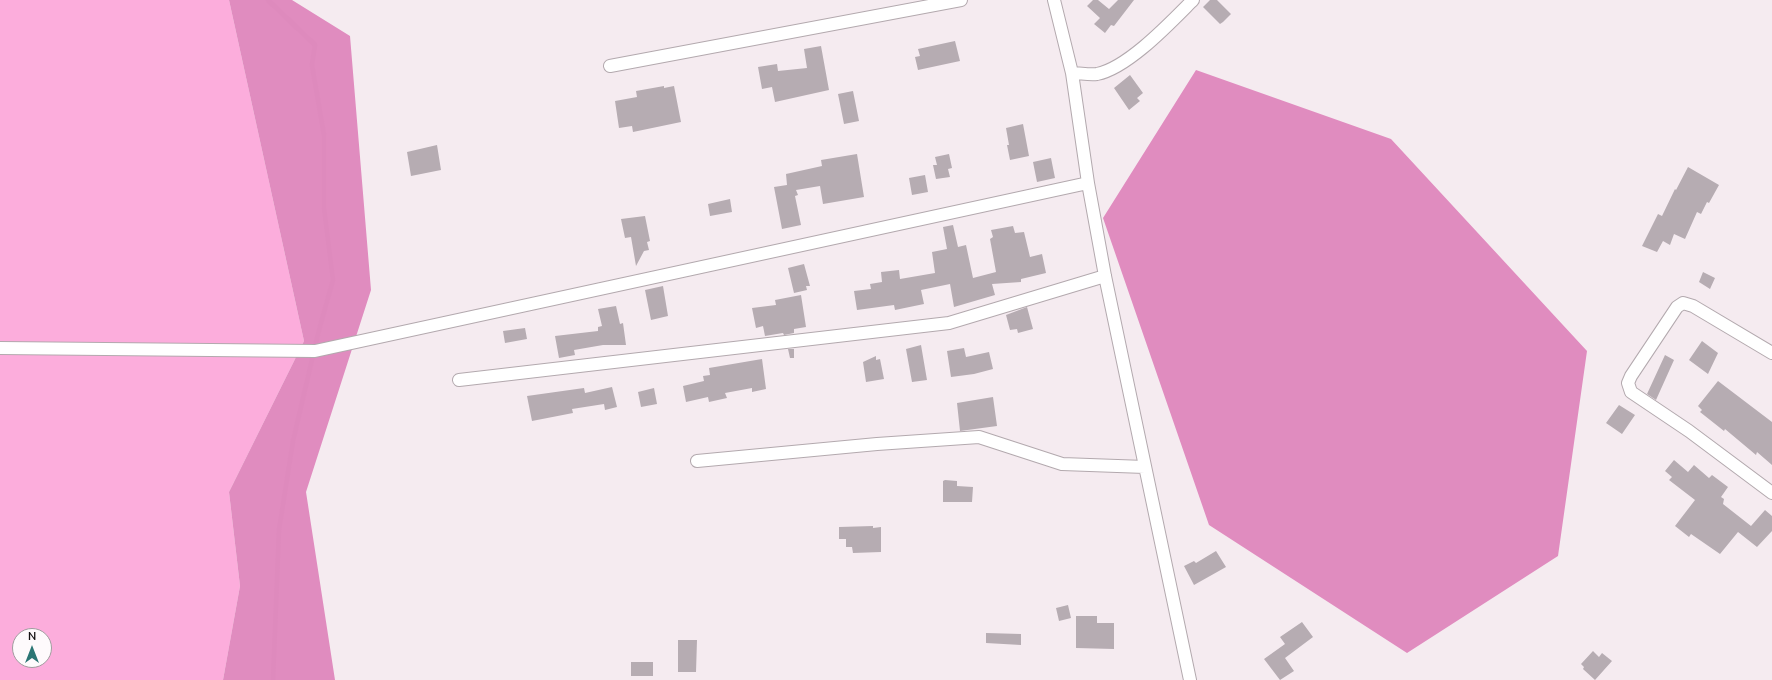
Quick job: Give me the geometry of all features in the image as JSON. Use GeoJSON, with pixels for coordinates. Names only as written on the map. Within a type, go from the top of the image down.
{"type":"FeatureCollection","features":[{"type":"Feature","properties":{"kind":"street"},"geometry":{"type":"LineString","coordinates":[[610,66],[961,0]]}},
{"type":"Feature","properties":{"kind":"street"},"geometry":{"type":"LineString","coordinates":[[1054,0],[1072,73],[1088,183],[1105,276],[1190,680]]}},
{"type":"Feature","properties":{"kind":"street"},"geometry":{"type":"LineString","coordinates":[[1072,73],[1097,74],[1124,63],[1174,20],[1193,0]]}},
{"type":"Feature","properties":{"kind":"street"},"geometry":{"type":"LineString","coordinates":[[0,348],[314,351],[1088,183]]}},
{"type":"Feature","properties":{"kind":"street"},"geometry":{"type":"LineString","coordinates":[[458,380],[949,323],[1105,276]]}},
{"type":"Feature","properties":{"kind":"street"},"geometry":{"type":"LineString","coordinates":[[1772,353],[1693,306],[1683,303],[1677,307],[1631,376],[1628,383],[1631,392],[1689,431],[1772,493]]}},
{"type":"Feature","properties":{"kind":"street"},"geometry":{"type":"LineString","coordinates":[[697,461],[877,444],[979,437],[1062,464],[1145,467]]}},
{"type":"Feature","properties":{"kind":"shaded area"},"geometry":{"type":"Polygon","coordinates":[[[0,0],[229,0],[304,341],[229,492],[240,586],[223,680],[0,680],[0,0]]]}},
{"type":"Feature","properties":{"kind":"shaded area"},"geometry":{"type":"Polygon","coordinates":[[[229,0],[292,0],[350,36],[371,290],[306,492],[335,680],[223,680],[240,586],[229,492],[304,341],[229,0]]]}},
{"type":"Feature","properties":{"kind":"shaded area"},"geometry":{"type":"Polygon","coordinates":[[[1196,70],[1391,139],[1587,351],[1558,556],[1407,653],[1209,525],[1103,218],[1196,70]]]}},
{"type":"Feature","properties":{"kind":"building"},"geometry":{"type":"Polygon","coordinates":[[[1093,0],[1098,0],[1109,9],[1118,0],[1134,0],[1114,26],[1111,25],[1105,33],[1094,24],[1100,18],[1087,6],[1093,0]]]}},
{"type":"Feature","properties":{"kind":"building"},"geometry":{"type":"Polygon","coordinates":[[[1210,0],[1217,0],[1231,14],[1220,24],[1203,7],[1210,0]]]}},
{"type":"Feature","properties":{"kind":"building"},"geometry":{"type":"Polygon","coordinates":[[[955,41],[960,61],[918,70],[915,57],[920,56],[918,49],[955,41]]]}},
{"type":"Feature","properties":{"kind":"building"},"geometry":{"type":"Polygon","coordinates":[[[821,46],[829,90],[775,102],[772,87],[762,89],[758,67],[777,64],[778,71],[807,68],[804,49],[821,46]]]}},
{"type":"Feature","properties":{"kind":"building"},"geometry":{"type":"Polygon","coordinates":[[[1130,75],[1143,93],[1137,98],[1140,101],[1129,110],[1114,88],[1130,75]]]}},
{"type":"Feature","properties":{"kind":"building"},"geometry":{"type":"Polygon","coordinates":[[[664,86],[664,88],[674,86],[681,122],[633,132],[632,126],[619,128],[615,101],[637,97],[636,91],[664,86]]]}},
{"type":"Feature","properties":{"kind":"building"},"geometry":{"type":"Polygon","coordinates":[[[853,91],[859,121],[844,124],[838,94],[853,91]]]}},
{"type":"Feature","properties":{"kind":"building"},"geometry":{"type":"Polygon","coordinates":[[[1023,124],[1029,156],[1010,160],[1006,128],[1023,124]]]}},
{"type":"Feature","properties":{"kind":"building"},"geometry":{"type":"Polygon","coordinates":[[[437,145],[441,170],[411,176],[407,152],[437,145]]]}},
{"type":"Feature","properties":{"kind":"building"},"geometry":{"type":"Polygon","coordinates":[[[857,154],[864,197],[823,204],[820,186],[796,190],[798,195],[795,196],[801,225],[782,229],[774,187],[787,185],[786,174],[822,166],[821,160],[857,154]]]}},
{"type":"Feature","properties":{"kind":"building"},"geometry":{"type":"Polygon","coordinates":[[[949,154],[952,168],[948,169],[950,177],[936,179],[933,165],[937,165],[935,157],[949,154]]]}},
{"type":"Feature","properties":{"kind":"building"},"geometry":{"type":"Polygon","coordinates":[[[1051,158],[1055,178],[1037,182],[1033,162],[1051,158]]]}},
{"type":"Feature","properties":{"kind":"building"},"geometry":{"type":"Polygon","coordinates":[[[1688,167],[1719,185],[1709,203],[1707,202],[1701,214],[1697,212],[1685,239],[1674,234],[1670,245],[1663,241],[1657,252],[1642,246],[1658,214],[1662,216],[1688,167]]]}},
{"type":"Feature","properties":{"kind":"building"},"geometry":{"type":"Polygon","coordinates":[[[925,175],[928,192],[912,195],[909,178],[925,175]]]}},
{"type":"Feature","properties":{"kind":"building"},"geometry":{"type":"Polygon","coordinates":[[[730,199],[732,212],[710,216],[708,204],[730,199]]]}},
{"type":"Feature","properties":{"kind":"building"},"geometry":{"type":"Polygon","coordinates":[[[645,216],[650,241],[647,242],[649,250],[644,251],[636,266],[631,237],[625,238],[621,219],[645,216]]]}},
{"type":"Feature","properties":{"kind":"building"},"geometry":{"type":"Polygon","coordinates":[[[953,225],[958,247],[966,245],[973,278],[996,272],[990,239],[993,237],[991,230],[1013,226],[1015,233],[1024,232],[1030,257],[1042,254],[1046,273],[1021,279],[1021,282],[992,284],[995,295],[954,307],[950,284],[921,290],[924,304],[895,310],[894,305],[857,310],[854,291],[871,289],[870,284],[882,282],[881,272],[899,270],[900,279],[935,273],[932,252],[947,249],[943,227],[953,225]]]}},
{"type":"Feature","properties":{"kind":"building"},"geometry":{"type":"Polygon","coordinates":[[[804,264],[810,286],[806,286],[807,290],[794,293],[788,268],[804,264]]]}},
{"type":"Feature","properties":{"kind":"building"},"geometry":{"type":"Polygon","coordinates":[[[1703,272],[1715,278],[1710,289],[1699,282],[1703,272]]]}},
{"type":"Feature","properties":{"kind":"building"},"geometry":{"type":"Polygon","coordinates":[[[663,286],[668,316],[651,320],[645,290],[663,286]]]}},
{"type":"Feature","properties":{"kind":"building"},"geometry":{"type":"Polygon","coordinates":[[[801,295],[806,327],[794,329],[794,333],[765,336],[763,326],[756,328],[752,308],[776,305],[775,300],[801,295]]]}},
{"type":"Feature","properties":{"kind":"building"},"geometry":{"type":"Polygon","coordinates":[[[616,306],[620,324],[623,323],[626,345],[603,345],[574,350],[575,355],[559,358],[555,336],[598,331],[598,327],[602,326],[598,309],[616,306]]]}},
{"type":"Feature","properties":{"kind":"building"},"geometry":{"type":"Polygon","coordinates":[[[1027,307],[1033,329],[1018,333],[1017,329],[1010,330],[1006,315],[1027,307]]]}},
{"type":"Feature","properties":{"kind":"building"},"geometry":{"type":"Polygon","coordinates":[[[525,328],[527,339],[505,343],[503,331],[525,328]]]}},
{"type":"Feature","properties":{"kind":"building"},"geometry":{"type":"Polygon","coordinates":[[[1702,341],[1718,353],[1708,374],[1689,360],[1702,341]]]}},
{"type":"Feature","properties":{"kind":"building"},"geometry":{"type":"Polygon","coordinates":[[[921,345],[927,380],[912,382],[906,349],[921,345]]]}},
{"type":"Feature","properties":{"kind":"building"},"geometry":{"type":"Polygon","coordinates":[[[964,348],[966,357],[989,352],[993,369],[974,374],[951,377],[947,351],[964,348]]]}},
{"type":"Feature","properties":{"kind":"building"},"geometry":{"type":"Polygon","coordinates":[[[788,349],[794,349],[794,358],[790,358],[788,349]]]}},
{"type":"Feature","properties":{"kind":"building"},"geometry":{"type":"Polygon","coordinates":[[[1665,355],[1674,360],[1656,400],[1647,394],[1665,355]]]}},
{"type":"Feature","properties":{"kind":"building"},"geometry":{"type":"Polygon","coordinates":[[[876,356],[876,360],[880,359],[884,379],[866,382],[863,362],[876,356]]]}},
{"type":"Feature","properties":{"kind":"building"},"geometry":{"type":"Polygon","coordinates":[[[762,359],[766,389],[752,392],[752,388],[725,393],[727,398],[709,402],[708,397],[686,402],[683,386],[704,381],[703,376],[710,375],[709,368],[762,359]]]}},
{"type":"Feature","properties":{"kind":"building"},"geometry":{"type":"Polygon","coordinates":[[[1718,381],[1772,422],[1772,465],[1757,452],[1756,455],[1725,429],[1724,431],[1700,412],[1702,410],[1698,406],[1718,381]]]}},
{"type":"Feature","properties":{"kind":"building"},"geometry":{"type":"Polygon","coordinates":[[[612,387],[617,407],[605,410],[604,404],[572,409],[573,413],[532,421],[527,396],[584,388],[585,393],[612,387]]]}},
{"type":"Feature","properties":{"kind":"building"},"geometry":{"type":"Polygon","coordinates":[[[654,388],[657,404],[641,407],[638,392],[654,388]]]}},
{"type":"Feature","properties":{"kind":"building"},"geometry":{"type":"Polygon","coordinates":[[[993,397],[997,426],[960,431],[957,403],[993,397]]]}},
{"type":"Feature","properties":{"kind":"building"},"geometry":{"type":"Polygon","coordinates":[[[1619,405],[1635,415],[1622,434],[1606,423],[1619,405]]]}},
{"type":"Feature","properties":{"kind":"building"},"geometry":{"type":"Polygon","coordinates":[[[1674,460],[1688,472],[1694,465],[1709,478],[1712,475],[1728,487],[1721,497],[1724,499],[1723,504],[1751,526],[1765,510],[1772,516],[1772,531],[1757,547],[1738,532],[1720,554],[1691,534],[1689,537],[1675,526],[1695,500],[1669,480],[1672,477],[1665,471],[1674,460]]]}},
{"type":"Feature","properties":{"kind":"building"},"geometry":{"type":"Polygon","coordinates":[[[943,481],[957,481],[957,486],[973,487],[972,502],[943,502],[943,481]]]}},
{"type":"Feature","properties":{"kind":"building"},"geometry":{"type":"Polygon","coordinates":[[[873,526],[873,528],[881,527],[881,552],[853,553],[852,547],[846,547],[846,539],[839,539],[839,527],[873,526]]]}},
{"type":"Feature","properties":{"kind":"building"},"geometry":{"type":"Polygon","coordinates":[[[1216,551],[1226,567],[1194,585],[1184,566],[1194,561],[1196,563],[1216,551]]]}},
{"type":"Feature","properties":{"kind":"building"},"geometry":{"type":"Polygon","coordinates":[[[1068,605],[1071,618],[1059,621],[1056,608],[1068,605]]]}},
{"type":"Feature","properties":{"kind":"building"},"geometry":{"type":"Polygon","coordinates":[[[1076,616],[1097,616],[1097,623],[1114,623],[1114,649],[1076,648],[1076,616]]]}},
{"type":"Feature","properties":{"kind":"building"},"geometry":{"type":"Polygon","coordinates":[[[1302,622],[1313,637],[1285,658],[1294,671],[1280,680],[1264,659],[1285,644],[1280,637],[1302,622]]]}},
{"type":"Feature","properties":{"kind":"building"},"geometry":{"type":"Polygon","coordinates":[[[986,633],[1021,634],[1021,645],[986,643],[986,633]]]}},
{"type":"Feature","properties":{"kind":"building"},"geometry":{"type":"Polygon","coordinates":[[[678,640],[697,640],[696,672],[678,672],[678,640]]]}},
{"type":"Feature","properties":{"kind":"building"},"geometry":{"type":"Polygon","coordinates":[[[1593,651],[1599,657],[1602,653],[1612,661],[1595,680],[1583,669],[1584,667],[1581,664],[1593,651]]]}},
{"type":"Feature","properties":{"kind":"building"},"geometry":{"type":"Polygon","coordinates":[[[631,662],[653,662],[653,676],[631,676],[631,662]]]}},
{"type":"Feature","properties":{"kind":"waterway"},"geometry":{"type":"LineString","coordinates":[[268,0],[315,45],[312,65],[324,135],[324,208],[333,280],[319,330],[293,441],[279,530],[273,680]]}}]}
